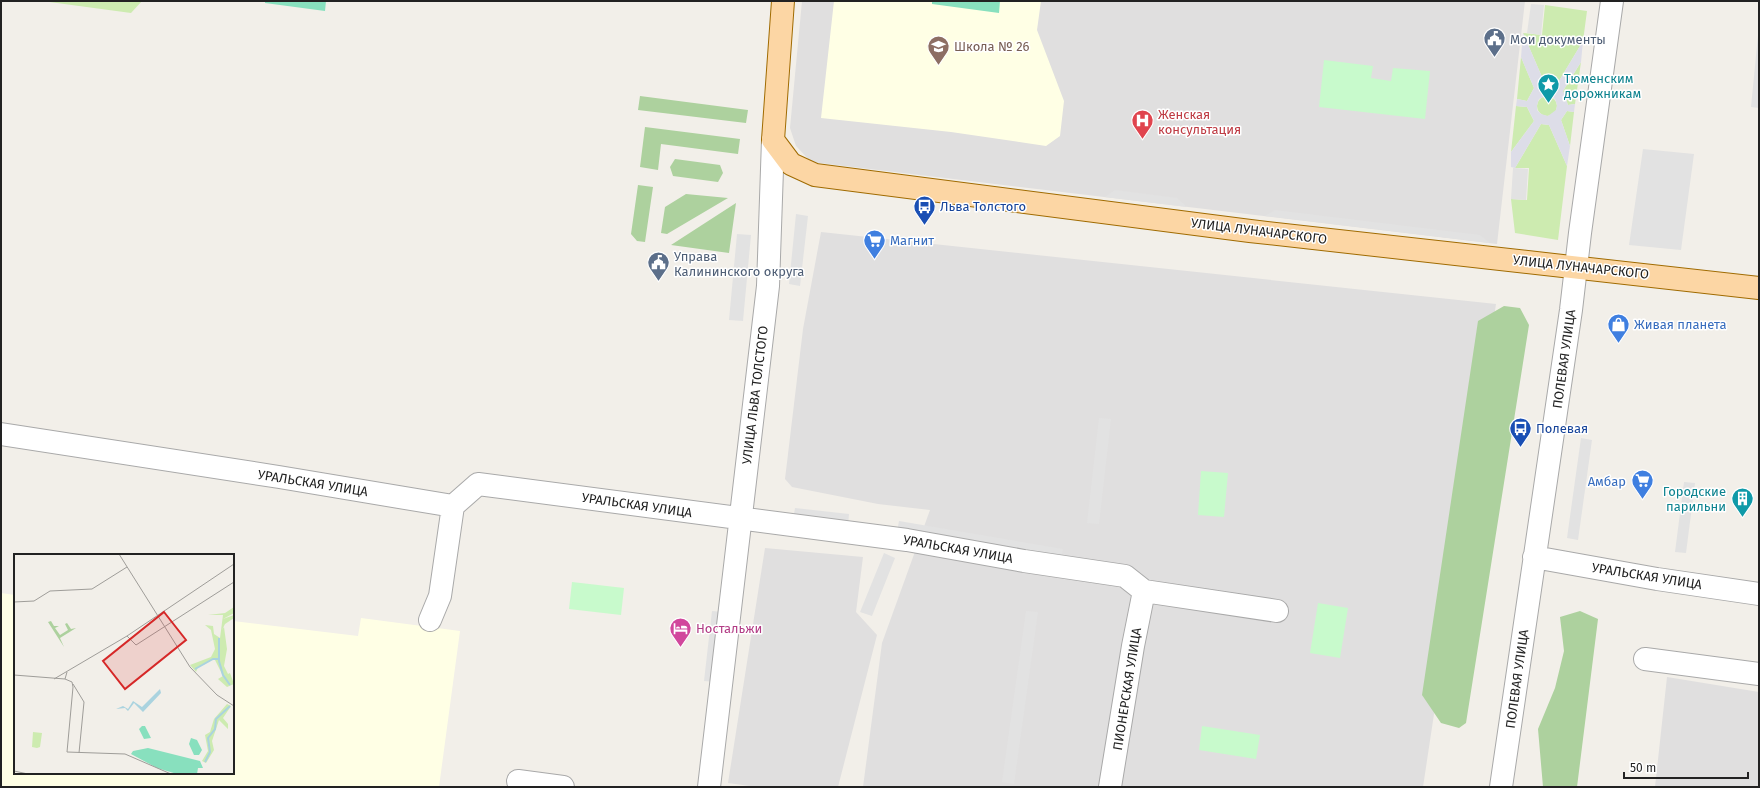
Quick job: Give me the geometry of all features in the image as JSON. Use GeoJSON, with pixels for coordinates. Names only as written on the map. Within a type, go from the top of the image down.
{"type":"FeatureCollection","features":[{"type":"Feature","properties":{"kind":"main road","name":"УЛИЦА ЛЬВА ТОЛСТОГО"},"geometry":{"type":"LineString","coordinates":[[773,140],[783,1]]}},
{"type":"Feature","properties":{"kind":"main road","name":"УЛИЦА ЛУНАЧАРСКОГО"},"geometry":{"type":"LineString","coordinates":[[773,140],[791,164],[815,175],[1250,231],[1759,288]]}},
{"type":"Feature","properties":{"kind":"street","name":"ПОЛЕВАЯ УЛИЦА"},"geometry":{"type":"LineString","coordinates":[[1501,787],[1571,310],[1612,1]]}},
{"type":"Feature","properties":{"kind":"street","name":"УЛИЦА ЛЬВА ТОЛСТОГО"},"geometry":{"type":"LineString","coordinates":[[709,787],[768,286],[773,140]]}},
{"type":"Feature","properties":{"kind":"street","name":"УРАЛЬСКАЯ УЛИЦА"},"geometry":{"type":"LineString","coordinates":[[1,434],[453,506],[478,484],[907,540],[1024,561],[1125,576],[1144,591],[1277,611]]}},
{"type":"Feature","properties":{"kind":"street"},"geometry":{"type":"LineString","coordinates":[[430,620],[440,596],[453,506]]}},
{"type":"Feature","properties":{"kind":"street","name":"УРАЛЬСКАЯ УЛИЦА"},"geometry":{"type":"LineString","coordinates":[[1534,557],[1759,594]]}},
{"type":"Feature","properties":{"kind":"street","name":"ПИОНЕРСКАЯ УЛИЦА"},"geometry":{"type":"LineString","coordinates":[[1110,787],[1133,646],[1144,591]]}},
{"type":"Feature","properties":{"kind":"street"},"geometry":{"type":"LineString","coordinates":[[1645,659],[1759,674]]}},
{"type":"Feature","properties":{"kind":"street"},"geometry":{"type":"LineString","coordinates":[[518,781],[563,787]]}},
{"type":"Feature","properties":{"kind":"shaded area"},"geometry":{"type":"Polygon","coordinates":[[[802,1],[1525,1],[1497,244],[811,162],[796,146],[790,128],[802,1]]]}},
{"type":"Feature","properties":{"kind":"shaded area","name":"Школа № 26"},"geometry":{"type":"Polygon","coordinates":[[[834,1],[1041,1],[1037,30],[1064,101],[1060,136],[1046,146],[951,132],[821,118],[834,1]]]}},
{"type":"Feature","properties":{"kind":"shaded area"},"geometry":{"type":"Polygon","coordinates":[[[1531,4],[1544,5],[1541,35],[1527,33],[1531,4]]]}},
{"type":"Feature","properties":{"kind":"shaded area"},"geometry":{"type":"Polygon","coordinates":[[[1759,25],[1759,108],[1751,107],[1759,25]]]}},
{"type":"Feature","properties":{"kind":"shaded area"},"geometry":{"type":"Polygon","coordinates":[[[1523,33],[1545,84],[1556,86],[1583,41],[1581,62],[1563,91],[1568,105],[1575,104],[1574,112],[1567,111],[1561,120],[1570,146],[1567,166],[1549,125],[1541,124],[1515,168],[1511,167],[1511,152],[1534,121],[1527,107],[1516,106],[1517,99],[1527,101],[1534,88],[1521,57],[1523,33]],[[1545,96],[1539,99],[1537,110],[1541,114],[1548,116],[1556,110],[1557,105],[1555,99],[1550,96],[1545,96]]]}},
{"type":"Feature","properties":{"kind":"shaded area"},"geometry":{"type":"Polygon","coordinates":[[[1643,149],[1694,154],[1681,250],[1629,245],[1643,149]]]}},
{"type":"Feature","properties":{"kind":"shaded area"},"geometry":{"type":"Polygon","coordinates":[[[1513,168],[1528,169],[1526,200],[1511,199],[1513,168]]]}},
{"type":"Feature","properties":{"kind":"shaded area"},"geometry":{"type":"Polygon","coordinates":[[[1115,190],[1177,198],[1187,207],[1105,197],[1115,190]]]}},
{"type":"Feature","properties":{"kind":"shaded area"},"geometry":{"type":"Polygon","coordinates":[[[1275,210],[1480,235],[1490,243],[1265,216],[1275,210]]]}},
{"type":"Feature","properties":{"kind":"shaded area"},"geometry":{"type":"Polygon","coordinates":[[[796,214],[808,216],[800,286],[789,284],[796,214]]]}},
{"type":"Feature","properties":{"kind":"shaded area"},"geometry":{"type":"Polygon","coordinates":[[[821,232],[1496,304],[1423,787],[863,787],[882,643],[930,510],[878,504],[792,487],[785,479],[803,329],[821,232]]]}},
{"type":"Feature","properties":{"kind":"shaded area"},"geometry":{"type":"Polygon","coordinates":[[[737,234],[751,235],[743,321],[729,320],[737,234]]]}},
{"type":"Feature","properties":{"kind":"shaded area"},"geometry":{"type":"Polygon","coordinates":[[[1099,418],[1111,419],[1099,524],[1087,523],[1099,418]]]}},
{"type":"Feature","properties":{"kind":"shaded area"},"geometry":{"type":"Polygon","coordinates":[[[1581,438],[1592,440],[1578,540],[1567,538],[1581,438]]]}},
{"type":"Feature","properties":{"kind":"shaded area"},"geometry":{"type":"Polygon","coordinates":[[[1684,482],[1695,483],[1686,553],[1675,552],[1684,482]]]}},
{"type":"Feature","properties":{"kind":"shaded area"},"geometry":{"type":"Polygon","coordinates":[[[795,508],[849,514],[848,526],[793,520],[795,508]]]}},
{"type":"Feature","properties":{"kind":"shaded area"},"geometry":{"type":"Polygon","coordinates":[[[899,521],[1063,549],[1061,560],[897,532],[899,521]]]}},
{"type":"Feature","properties":{"kind":"shaded area"},"geometry":{"type":"Polygon","coordinates":[[[765,548],[863,557],[856,612],[877,635],[838,787],[757,787],[728,783],[765,548]]]}},
{"type":"Feature","properties":{"kind":"shaded area"},"geometry":{"type":"Polygon","coordinates":[[[884,553],[895,558],[872,616],[860,612],[884,553]]]}},
{"type":"Feature","properties":{"kind":"shaded area"},"geometry":{"type":"Polygon","coordinates":[[[1,593],[14,595],[14,774],[234,774],[234,621],[358,636],[361,618],[460,631],[439,787],[1,787],[1,593]]]}},
{"type":"Feature","properties":{"kind":"shaded area"},"geometry":{"type":"Polygon","coordinates":[[[712,611],[723,612],[716,682],[704,681],[712,611]]]}},
{"type":"Feature","properties":{"kind":"shaded area"},"geometry":{"type":"Polygon","coordinates":[[[1026,611],[1038,612],[1014,784],[1002,782],[1026,611]]]}},
{"type":"Feature","properties":{"kind":"shaded area"},"geometry":{"type":"Polygon","coordinates":[[[1667,677],[1759,692],[1759,787],[1655,787],[1667,677]]]}},
{"type":"Feature","properties":{"kind":"green space"},"geometry":{"type":"Polygon","coordinates":[[[42,1],[142,1],[131,13],[42,1]]]}},
{"type":"Feature","properties":{"kind":"green space"},"geometry":{"type":"Polygon","coordinates":[[[265,1],[326,1],[325,11],[265,3],[265,1]]]}},
{"type":"Feature","properties":{"kind":"green space"},"geometry":{"type":"Polygon","coordinates":[[[932,1],[1000,1],[999,13],[932,4],[932,1]]]}},
{"type":"Feature","properties":{"kind":"green space"},"geometry":{"type":"Polygon","coordinates":[[[1545,5],[1587,11],[1583,41],[1556,86],[1545,84],[1523,33],[1542,35],[1545,5]]]}},
{"type":"Feature","properties":{"kind":"green space"},"geometry":{"type":"Polygon","coordinates":[[[1521,57],[1534,88],[1527,101],[1517,99],[1521,57]]]}},
{"type":"Feature","properties":{"kind":"green space"},"geometry":{"type":"Polygon","coordinates":[[[1324,60],[1373,66],[1371,78],[1391,81],[1393,68],[1430,71],[1425,119],[1319,107],[1324,60]]]}},
{"type":"Feature","properties":{"kind":"green space"},"geometry":{"type":"Polygon","coordinates":[[[1581,62],[1575,104],[1568,105],[1563,91],[1581,62]]]}},
{"type":"Feature","properties":{"kind":"green space"},"geometry":{"type":"Polygon","coordinates":[[[640,96],[748,110],[746,123],[638,110],[640,96]]]}},
{"type":"Feature","properties":{"kind":"green space"},"geometry":{"type":"Polygon","coordinates":[[[1547,96],[1554,99],[1557,106],[1554,113],[1547,116],[1540,113],[1537,106],[1540,99],[1547,96]]]}},
{"type":"Feature","properties":{"kind":"green space"},"geometry":{"type":"Polygon","coordinates":[[[1516,106],[1527,107],[1534,121],[1511,152],[1516,106]]]}},
{"type":"Feature","properties":{"kind":"green space"},"geometry":{"type":"Polygon","coordinates":[[[1567,111],[1574,112],[1570,146],[1561,120],[1567,111]]]}},
{"type":"Feature","properties":{"kind":"green space"},"geometry":{"type":"Polygon","coordinates":[[[1541,124],[1549,125],[1567,166],[1558,240],[1515,233],[1511,199],[1527,200],[1529,168],[1515,168],[1541,124]]]}},
{"type":"Feature","properties":{"kind":"green space"},"geometry":{"type":"Polygon","coordinates":[[[645,127],[740,139],[738,154],[661,144],[658,170],[640,167],[645,127]]]}},
{"type":"Feature","properties":{"kind":"green space"},"geometry":{"type":"Polygon","coordinates":[[[675,159],[720,165],[723,173],[718,182],[673,176],[670,167],[675,159]]]}},
{"type":"Feature","properties":{"kind":"green space"},"geometry":{"type":"Polygon","coordinates":[[[638,185],[653,187],[645,242],[637,241],[631,234],[638,185]]]}},
{"type":"Feature","properties":{"kind":"green space"},"geometry":{"type":"Polygon","coordinates":[[[686,194],[728,198],[667,234],[661,233],[665,207],[686,194]]]}},
{"type":"Feature","properties":{"kind":"green space"},"geometry":{"type":"Polygon","coordinates":[[[736,203],[729,253],[671,245],[736,203]]]}},
{"type":"Feature","properties":{"kind":"green space"},"geometry":{"type":"Polygon","coordinates":[[[1504,306],[1520,308],[1529,325],[1466,723],[1459,728],[1441,723],[1422,695],[1478,321],[1504,306]]]}},
{"type":"Feature","properties":{"kind":"green space"},"geometry":{"type":"Polygon","coordinates":[[[1201,471],[1228,473],[1224,517],[1198,515],[1201,471]]]}},
{"type":"Feature","properties":{"kind":"green space"},"geometry":{"type":"Polygon","coordinates":[[[572,582],[624,588],[621,615],[569,609],[572,582]]]}},
{"type":"Feature","properties":{"kind":"green space"},"geometry":{"type":"Polygon","coordinates":[[[1318,603],[1348,608],[1340,658],[1310,653],[1318,603]]]}},
{"type":"Feature","properties":{"kind":"green space"},"geometry":{"type":"Polygon","coordinates":[[[1580,611],[1598,619],[1577,787],[1543,787],[1538,729],[1555,688],[1564,651],[1560,617],[1580,611]]]}},
{"type":"Feature","properties":{"kind":"green space"},"geometry":{"type":"Polygon","coordinates":[[[1202,726],[1260,735],[1256,759],[1199,750],[1202,726]]]}},
{"type":"Feature","properties":{"kind":"place","name":"Мои документы"},"geometry":{"type":"Point","coordinates":[1494,58]}},
{"type":"Feature","properties":{"kind":"place","name":"Школа № 26"},"geometry":{"type":"Point","coordinates":[939,66]}},
{"type":"Feature","properties":{"kind":"place","name":"Тюменским дорожникам"},"geometry":{"type":"Point","coordinates":[1548,104]}},
{"type":"Feature","properties":{"kind":"place","name":"Женская консультация"},"geometry":{"type":"Point","coordinates":[1143,140]}},
{"type":"Feature","properties":{"kind":"place","name":"Льва Толстого"},"geometry":{"type":"Point","coordinates":[924,226]}},
{"type":"Feature","properties":{"kind":"place","name":"Магнит"},"geometry":{"type":"Point","coordinates":[875,260]}},
{"type":"Feature","properties":{"kind":"place","name":"Управа Калининского округа"},"geometry":{"type":"Point","coordinates":[659,282]}},
{"type":"Feature","properties":{"kind":"place","name":"Живая планета"},"geometry":{"type":"Point","coordinates":[1618,344]}},
{"type":"Feature","properties":{"kind":"place","name":"Полевая"},"geometry":{"type":"Point","coordinates":[1521,448]}},
{"type":"Feature","properties":{"kind":"place","name":"Амбар"},"geometry":{"type":"Point","coordinates":[1642,500]}},
{"type":"Feature","properties":{"kind":"place","name":"Городские парильни"},"geometry":{"type":"Point","coordinates":[1742,518]}},
{"type":"Feature","properties":{"kind":"place","name":"Ностальжи"},"geometry":{"type":"Point","coordinates":[680,648]}}]}
